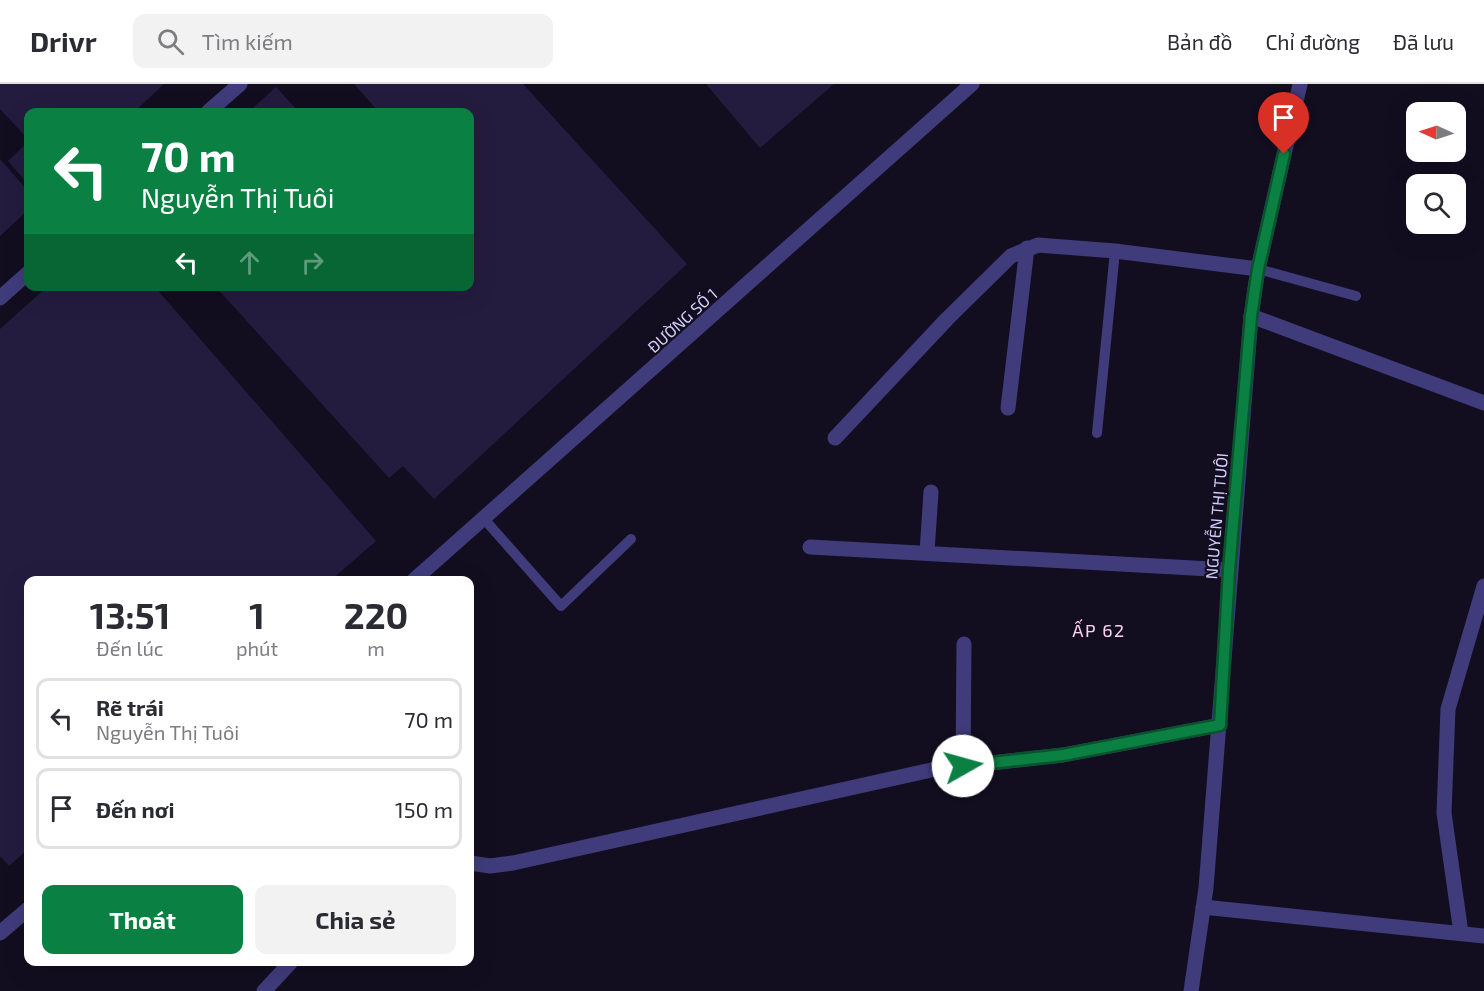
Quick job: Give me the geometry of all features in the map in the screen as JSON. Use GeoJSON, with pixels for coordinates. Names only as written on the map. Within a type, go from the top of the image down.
{"type":"FeatureCollection","features":[{"type":"Feature","properties":{"kind":"street"},"geometry":{"type":"LineString","coordinates":[[213,108],[240,84]]}},
{"type":"Feature","properties":{"kind":"street","name":"ĐƯỜNG SỐ 1"},"geometry":{"type":"LineString","coordinates":[[419,576],[485,520],[972,84]]}},
{"type":"Feature","properties":{"kind":"street","name":"NGUYỄN THỊ TUÔI"},"geometry":{"type":"LineString","coordinates":[[1191,991],[1203,907],[1220,725],[1229,570],[1251,316],[1258,269],[1300,84]]}},
{"type":"Feature","properties":{"kind":"street"},"geometry":{"type":"LineString","coordinates":[[835,438],[947,319],[1011,256],[1026,248],[1038,244],[1258,269]]}},
{"type":"Feature","properties":{"kind":"street"},"geometry":{"type":"LineString","coordinates":[[1008,408],[1026,248]]}},
{"type":"Feature","properties":{"kind":"street"},"geometry":{"type":"LineString","coordinates":[[0,298],[24,277]]}},
{"type":"Feature","properties":{"kind":"street"},"geometry":{"type":"LineString","coordinates":[[1251,316],[1484,403]]}},
{"type":"Feature","properties":{"kind":"street"},"geometry":{"type":"LineString","coordinates":[[927,552],[931,492]]}},
{"type":"Feature","properties":{"kind":"street"},"geometry":{"type":"LineString","coordinates":[[810,547],[1229,570]]}},
{"type":"Feature","properties":{"kind":"street"},"geometry":{"type":"LineString","coordinates":[[1461,933],[1443,813],[1448,709],[1484,586]]}},
{"type":"Feature","properties":{"kind":"street"},"geometry":{"type":"LineString","coordinates":[[963,766],[964,644]]}},
{"type":"Feature","properties":{"kind":"street"},"geometry":{"type":"LineString","coordinates":[[474,864],[490,866],[513,863],[936,769],[1063,755],[1220,725]]}},
{"type":"Feature","properties":{"kind":"street"},"geometry":{"type":"LineString","coordinates":[[1203,907],[1484,936]]}},
{"type":"Feature","properties":{"kind":"street"},"geometry":{"type":"LineString","coordinates":[[0,933],[24,912]]}},
{"type":"Feature","properties":{"kind":"street"},"geometry":{"type":"LineString","coordinates":[[264,991],[287,966]]}},
{"type":"Feature","properties":{"kind":"lane"},"geometry":{"type":"LineString","coordinates":[[1097,433],[1115,251]]}},
{"type":"Feature","properties":{"kind":"lane"},"geometry":{"type":"LineString","coordinates":[[1258,269],[1356,296]]}},
{"type":"Feature","properties":{"kind":"lane"},"geometry":{"type":"LineString","coordinates":[[485,520],[561,606],[631,539]]}},
{"type":"Feature","properties":{"kind":"building"},"geometry":{"type":"Polygon","coordinates":[[[0,84],[164,84],[138,108],[24,108],[24,135],[0,109],[0,84]]]}},
{"type":"Feature","properties":{"kind":"building"},"geometry":{"type":"Polygon","coordinates":[[[354,84],[523,84],[687,264],[434,499],[403,466],[389,478],[220,291],[474,291],[474,108],[375,108],[354,84]]]}},
{"type":"Feature","properties":{"kind":"building"},"geometry":{"type":"Polygon","coordinates":[[[706,84],[834,84],[760,148],[706,84]]]}},
{"type":"Feature","properties":{"kind":"building"},"geometry":{"type":"Polygon","coordinates":[[[276,87],[295,108],[253,108],[276,87]]]}},
{"type":"Feature","properties":{"kind":"building"},"geometry":{"type":"Polygon","coordinates":[[[24,146],[24,179],[8,161],[24,146]]]}},
{"type":"Feature","properties":{"kind":"building"},"geometry":{"type":"Polygon","coordinates":[[[0,159],[24,186],[24,214],[0,236],[0,159]]]}},
{"type":"Feature","properties":{"kind":"building"},"geometry":{"type":"Polygon","coordinates":[[[42,291],[158,291],[376,541],[336,576],[24,576],[24,853],[9,866],[0,856],[0,329],[42,291]]]}},
{"type":"Feature","properties":{"kind":"district","name":"ẤP 62"},"geometry":{"type":"Point","coordinates":[1099,630]}},
{"type":"Feature","properties":{"kind":"route"},"geometry":{"type":"LineString","coordinates":[[963,766],[1063,755],[1220,725],[1229,570],[1251,316],[1258,269],[1284,154]]}}]}
